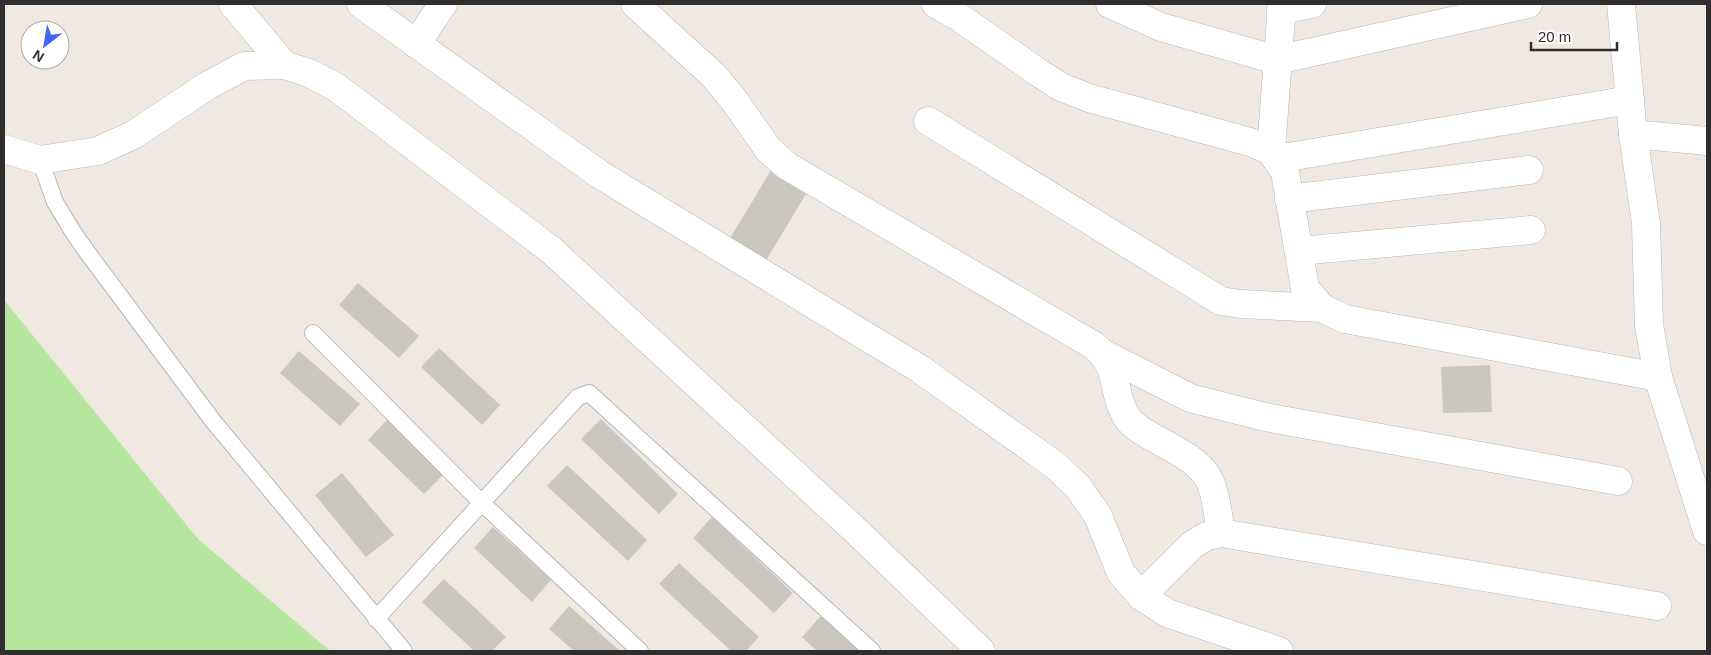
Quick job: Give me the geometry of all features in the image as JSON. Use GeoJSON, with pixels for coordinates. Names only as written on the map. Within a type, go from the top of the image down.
{"type":"FeatureCollection","features":[{"type":"Feature","properties":{"kind":"street"},"geometry":{"type":"LineString","coordinates":[[233,4],[284,65]]}},
{"type":"Feature","properties":{"kind":"street"},"geometry":{"type":"LineString","coordinates":[[361,4],[600,174],[920,369],[1056,466],[1078,487],[1098,516],[1121,573],[1141,596],[1167,613],[1279,651]]}},
{"type":"Feature","properties":{"kind":"street"},"geometry":{"type":"LineString","coordinates":[[416,44],[444,4]]}},
{"type":"Feature","properties":{"kind":"street"},"geometry":{"type":"LineString","coordinates":[[635,4],[713,75],[734,100],[768,149],[787,166],[1093,345],[1104,354],[1190,398],[1284,421],[1618,481]]}},
{"type":"Feature","properties":{"kind":"street"},"geometry":{"type":"LineString","coordinates":[[1110,4],[1161,27],[1277,60],[1528,4]]}},
{"type":"Feature","properties":{"kind":"street"},"geometry":{"type":"LineString","coordinates":[[1273,155],[1277,60],[1282,7],[1312,4]]}},
{"type":"Feature","properties":{"kind":"street"},"geometry":{"type":"LineString","coordinates":[[1621,4],[1633,134],[1646,224],[1649,325],[1658,378],[1707,531]]}},
{"type":"Feature","properties":{"kind":"street"},"geometry":{"type":"LineString","coordinates":[[954,8],[1036,71],[1061,87],[1089,98],[1250,142],[1273,155],[1285,172],[1305,288],[1322,308]]}},
{"type":"Feature","properties":{"kind":"street"},"geometry":{"type":"LineString","coordinates":[[4,148],[40,160],[98,151],[133,135],[207,86],[244,66],[284,65],[309,73],[336,87],[551,250],[853,528],[981,651]]}},
{"type":"Feature","properties":{"kind":"street"},"geometry":{"type":"LineString","coordinates":[[1273,155],[1630,100]]}},
{"type":"Feature","properties":{"kind":"street"},"geometry":{"type":"LineString","coordinates":[[928,121],[1221,300],[1241,304],[1322,308],[1345,319],[1658,378]]}},
{"type":"Feature","properties":{"kind":"street"},"geometry":{"type":"LineString","coordinates":[[1633,134],[1707,141]]}},
{"type":"Feature","properties":{"kind":"street"},"geometry":{"type":"LineString","coordinates":[[1289,198],[1528,170]]}},
{"type":"Feature","properties":{"kind":"street"},"geometry":{"type":"LineString","coordinates":[[1299,251],[1531,230]]}},
{"type":"Feature","properties":{"kind":"street"},"geometry":{"type":"LineString","coordinates":[[1104,354],[1111,366],[1120,402],[1126,416],[1142,431],[1189,458],[1207,475],[1212,485],[1221,533]]}},
{"type":"Feature","properties":{"kind":"street"},"geometry":{"type":"LineString","coordinates":[[1141,596],[1192,545],[1207,536],[1221,533],[1657,606]]}},
{"type":"Feature","properties":{"kind":"lane"},"geometry":{"type":"LineString","coordinates":[[40,160],[56,202],[87,252],[213,421],[404,651]]}},
{"type":"Feature","properties":{"kind":"lane"},"geometry":{"type":"LineString","coordinates":[[313,333],[482,503],[640,651]]}},
{"type":"Feature","properties":{"kind":"lane"},"geometry":{"type":"LineString","coordinates":[[376,619],[578,398],[589,393],[872,651]]}},
{"type":"Feature","properties":{"kind":"green space"},"geometry":{"type":"Polygon","coordinates":[[[4,300],[198,539],[330,651],[4,651],[4,300]]]}},
{"type":"Feature","properties":{"kind":"building"},"geometry":{"type":"Polygon","coordinates":[[[776,162],[812,184],[762,267],[726,245],[776,162]]]}},
{"type":"Feature","properties":{"kind":"building"},"geometry":{"type":"Polygon","coordinates":[[[358,283],[419,336],[399,358],[339,305],[358,283]]]}},
{"type":"Feature","properties":{"kind":"building"},"geometry":{"type":"Polygon","coordinates":[[[439,348],[500,405],[482,425],[421,367],[439,348]]]}},
{"type":"Feature","properties":{"kind":"building"},"geometry":{"type":"Polygon","coordinates":[[[299,351],[360,404],[340,426],[280,373],[299,351]]]}},
{"type":"Feature","properties":{"kind":"building"},"geometry":{"type":"Polygon","coordinates":[[[1490,365],[1492,412],[1443,413],[1441,367],[1490,365]]]}},
{"type":"Feature","properties":{"kind":"building"},"geometry":{"type":"Polygon","coordinates":[[[389,418],[446,472],[424,494],[368,440],[389,418]]]}},
{"type":"Feature","properties":{"kind":"building"},"geometry":{"type":"Polygon","coordinates":[[[601,419],[678,494],[659,514],[581,439],[601,419]]]}},
{"type":"Feature","properties":{"kind":"building"},"geometry":{"type":"Polygon","coordinates":[[[567,465],[647,540],[628,561],[547,486],[567,465]]]}},
{"type":"Feature","properties":{"kind":"building"},"geometry":{"type":"Polygon","coordinates":[[[342,473],[394,535],[366,557],[315,495],[342,473]]]}},
{"type":"Feature","properties":{"kind":"building"},"geometry":{"type":"Polygon","coordinates":[[[712,517],[793,593],[774,613],[693,538],[712,517]]]}},
{"type":"Feature","properties":{"kind":"building"},"geometry":{"type":"Polygon","coordinates":[[[493,527],[551,580],[532,602],[474,548],[493,527]]]}},
{"type":"Feature","properties":{"kind":"building"},"geometry":{"type":"Polygon","coordinates":[[[679,563],[759,637],[746,651],[731,651],[659,584],[679,563]]]}},
{"type":"Feature","properties":{"kind":"building"},"geometry":{"type":"Polygon","coordinates":[[[444,579],[506,637],[492,651],[474,651],[422,602],[444,579]]]}},
{"type":"Feature","properties":{"kind":"building"},"geometry":{"type":"Polygon","coordinates":[[[569,606],[620,651],[574,651],[549,629],[569,606]]]}},
{"type":"Feature","properties":{"kind":"building"},"geometry":{"type":"Polygon","coordinates":[[[821,616],[860,651],[817,651],[802,637],[821,616]]]}}]}
